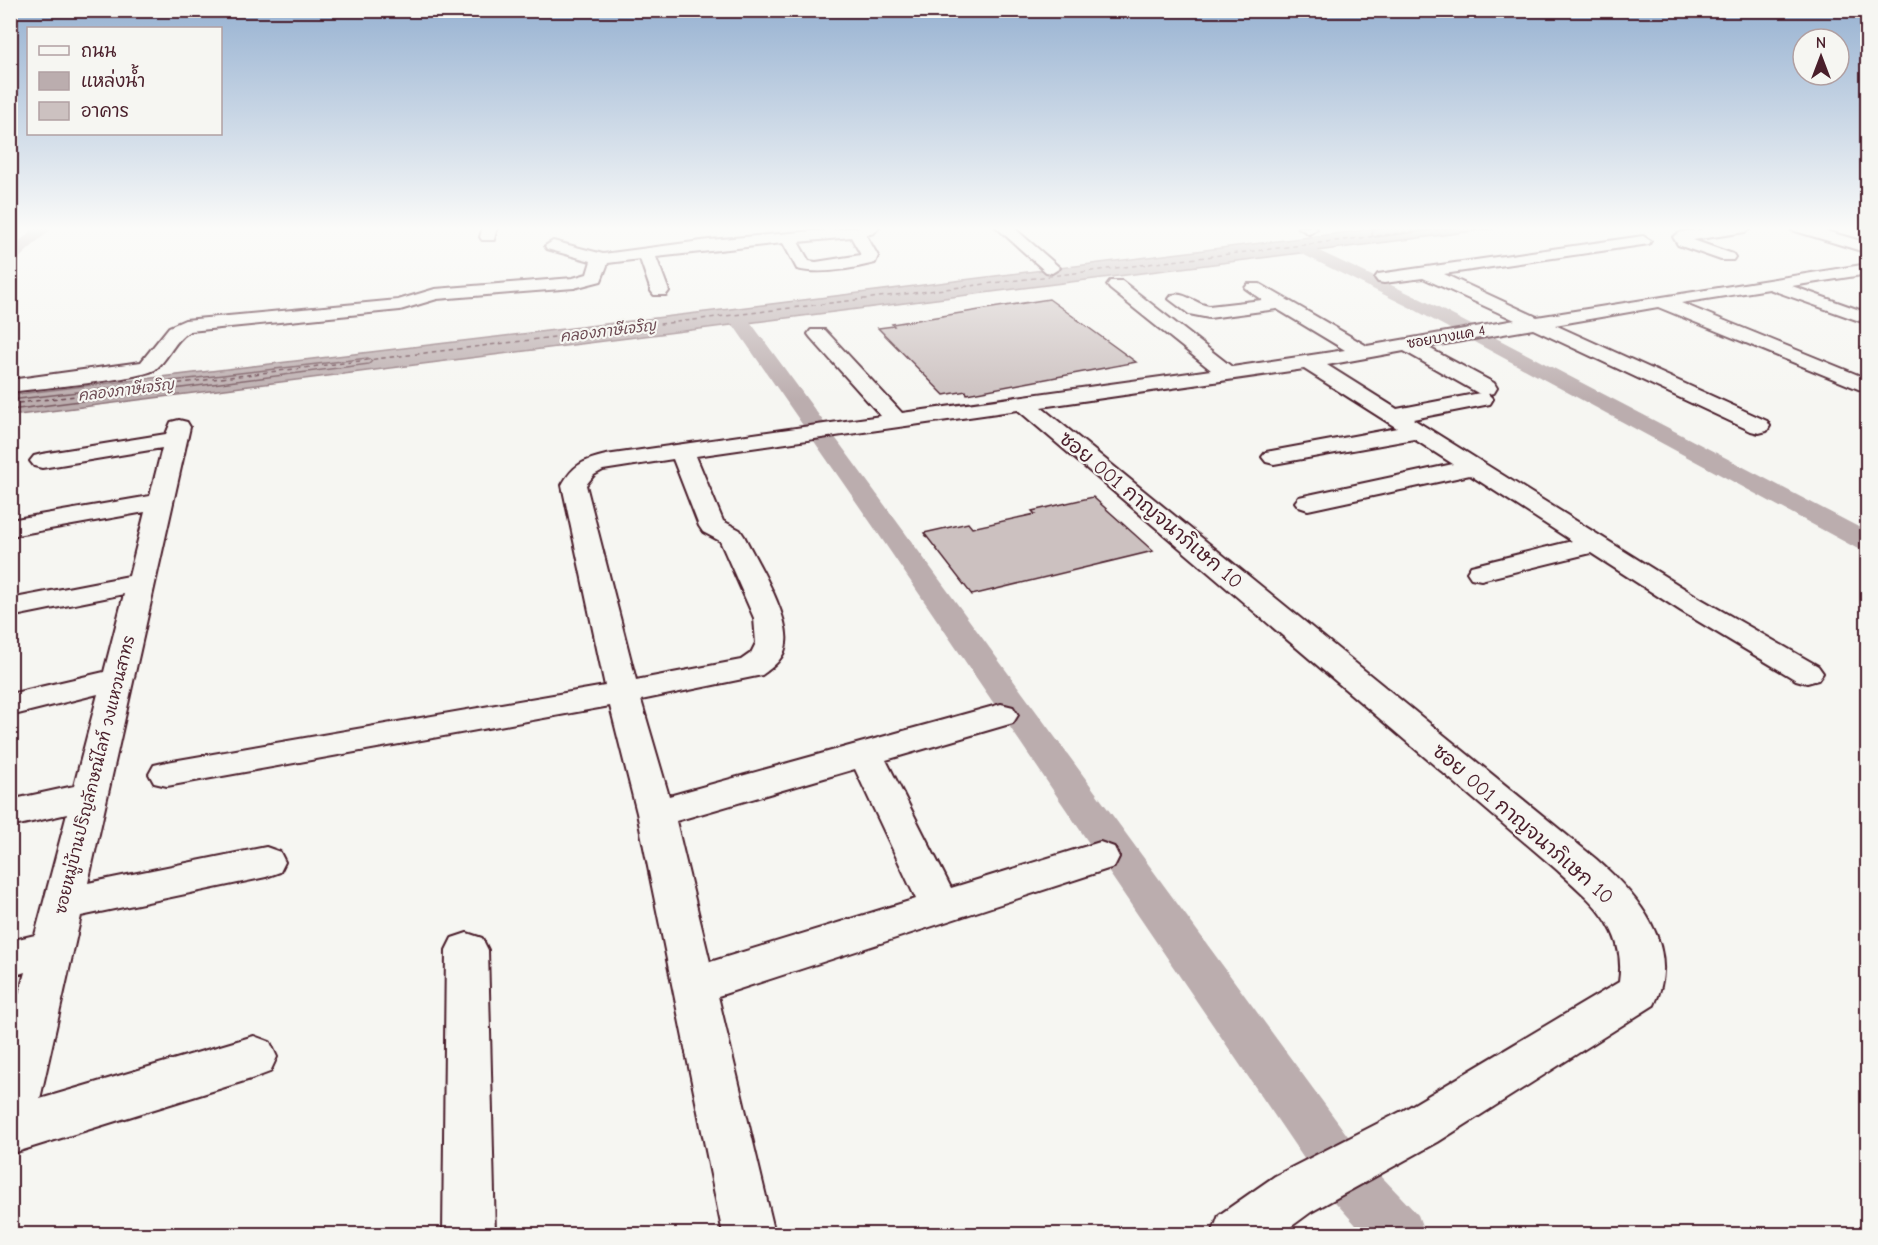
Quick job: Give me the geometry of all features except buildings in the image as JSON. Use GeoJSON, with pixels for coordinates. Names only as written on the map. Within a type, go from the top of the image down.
{"type":"FeatureCollection","features":[{"type":"Feature","properties":{"kind":"street"},"geometry":{"type":"LineString","coordinates":[[10,386],[134,370],[148,366],[176,331],[185,326],[400,305],[435,294],[547,285]]}},
{"type":"Feature","properties":{"kind":"street"},"geometry":{"type":"LineString","coordinates":[[658,285],[660,291]]}},
{"type":"Feature","properties":{"kind":"street"},"geometry":{"type":"LineString","coordinates":[[1116,285],[1229,374]]}},
{"type":"Feature","properties":{"kind":"street"},"geometry":{"type":"LineString","coordinates":[[1454,285],[1759,426]]}},
{"type":"Feature","properties":{"kind":"street","name":"ซอยบางแค 4"},"geometry":{"type":"LineString","coordinates":[[749,1234],[656,813],[623,693],[574,485],[579,474],[587,466],[1308,362],[1763,285]]}},
{"type":"Feature","properties":{"kind":"street"},"geometry":{"type":"LineString","coordinates":[[1773,285],[1868,318]]}},
{"type":"Feature","properties":{"kind":"street"},"geometry":{"type":"LineString","coordinates":[[1254,288],[1363,352]]}},
{"type":"Feature","properties":{"kind":"street"},"geometry":{"type":"LineString","coordinates":[[1178,298],[1200,312],[1281,303]]}},
{"type":"Feature","properties":{"kind":"street"},"geometry":{"type":"LineString","coordinates":[[1660,301],[1868,387]]}},
{"type":"Feature","properties":{"kind":"street"},"geometry":{"type":"LineString","coordinates":[[818,334],[898,422]]}},
{"type":"Feature","properties":{"kind":"street"},"geometry":{"type":"LineString","coordinates":[[1394,416],[1484,394],[1406,344]]}},
{"type":"Feature","properties":{"kind":"street"},"geometry":{"type":"LineString","coordinates":[[1308,362],[1691,605],[1807,673]]}},
{"type":"Feature","properties":{"kind":"street","name":"ซอย 001 กาญจนาภิเษก 10"},"geometry":{"type":"LineString","coordinates":[[1024,404],[1570,859],[1606,891],[1633,926],[1642,963],[1639,992],[1421,1126],[1293,1194],[1238,1234]]}},
{"type":"Feature","properties":{"kind":"street"},"geometry":{"type":"LineString","coordinates":[[1274,457],[1420,431]]}},
{"type":"Feature","properties":{"kind":"street","name":"ซอยหมู่บ้านปริญลักษณ์ไลท์ วงแหวนสาทร"},"geometry":{"type":"LineString","coordinates":[[10,1123],[177,433],[42,461]]}},
{"type":"Feature","properties":{"kind":"street"},"geometry":{"type":"LineString","coordinates":[[167,774],[751,668],[765,658],[771,643],[769,618],[731,536],[712,526],[682,451]]}},
{"type":"Feature","properties":{"kind":"street"},"geometry":{"type":"LineString","coordinates":[[1308,502],[1475,467]]}},
{"type":"Feature","properties":{"kind":"street"},"geometry":{"type":"LineString","coordinates":[[11,528],[160,502]]}},
{"type":"Feature","properties":{"kind":"street"},"geometry":{"type":"LineString","coordinates":[[1481,572],[1595,544]]}},
{"type":"Feature","properties":{"kind":"street"},"geometry":{"type":"LineString","coordinates":[[10,608],[141,582]]}},
{"type":"Feature","properties":{"kind":"street"},"geometry":{"type":"LineString","coordinates":[[10,705],[118,679]]}},
{"type":"Feature","properties":{"kind":"street"},"geometry":{"type":"LineString","coordinates":[[656,813],[1001,715]]}},
{"type":"Feature","properties":{"kind":"street"},"geometry":{"type":"LineString","coordinates":[[866,754],[941,908]]}},
{"type":"Feature","properties":{"kind":"street"},"geometry":{"type":"LineString","coordinates":[[10,814],[90,795]]}},
{"type":"Feature","properties":{"kind":"street"},"geometry":{"type":"LineString","coordinates":[[695,985],[1100,857]]}},
{"type":"Feature","properties":{"kind":"street"},"geometry":{"type":"LineString","coordinates":[[63,904],[266,862]]}},
{"type":"Feature","properties":{"kind":"street"},"geometry":{"type":"LineString","coordinates":[[10,959],[53,947]]}},
{"type":"Feature","properties":{"kind":"street"},"geometry":{"type":"LineString","coordinates":[[468,950],[470,1234]]}},
{"type":"Feature","properties":{"kind":"street"},"geometry":{"type":"LineString","coordinates":[[10,1131],[254,1057]]}},
{"type":"Feature","properties":{"kind":"water","name":"คลองภาษีเจริญ"},"geometry":{"type":"Polygon","coordinates":[[[922,285],[1046,285],[11,416],[10,395],[922,285]]]}},
{"type":"Feature","properties":{"kind":"waterway"},"geometry":{"type":"LineString","coordinates":[[1378,285],[1868,543]]}},
{"type":"Feature","properties":{"kind":"waterway"},"geometry":{"type":"LineString","coordinates":[[736,316],[1346,1176],[1399,1234]]}},
{"type":"Feature","properties":{"kind":"ferry route"},"geometry":{"type":"LineString","coordinates":[[10,404],[977,285]]}}]}
